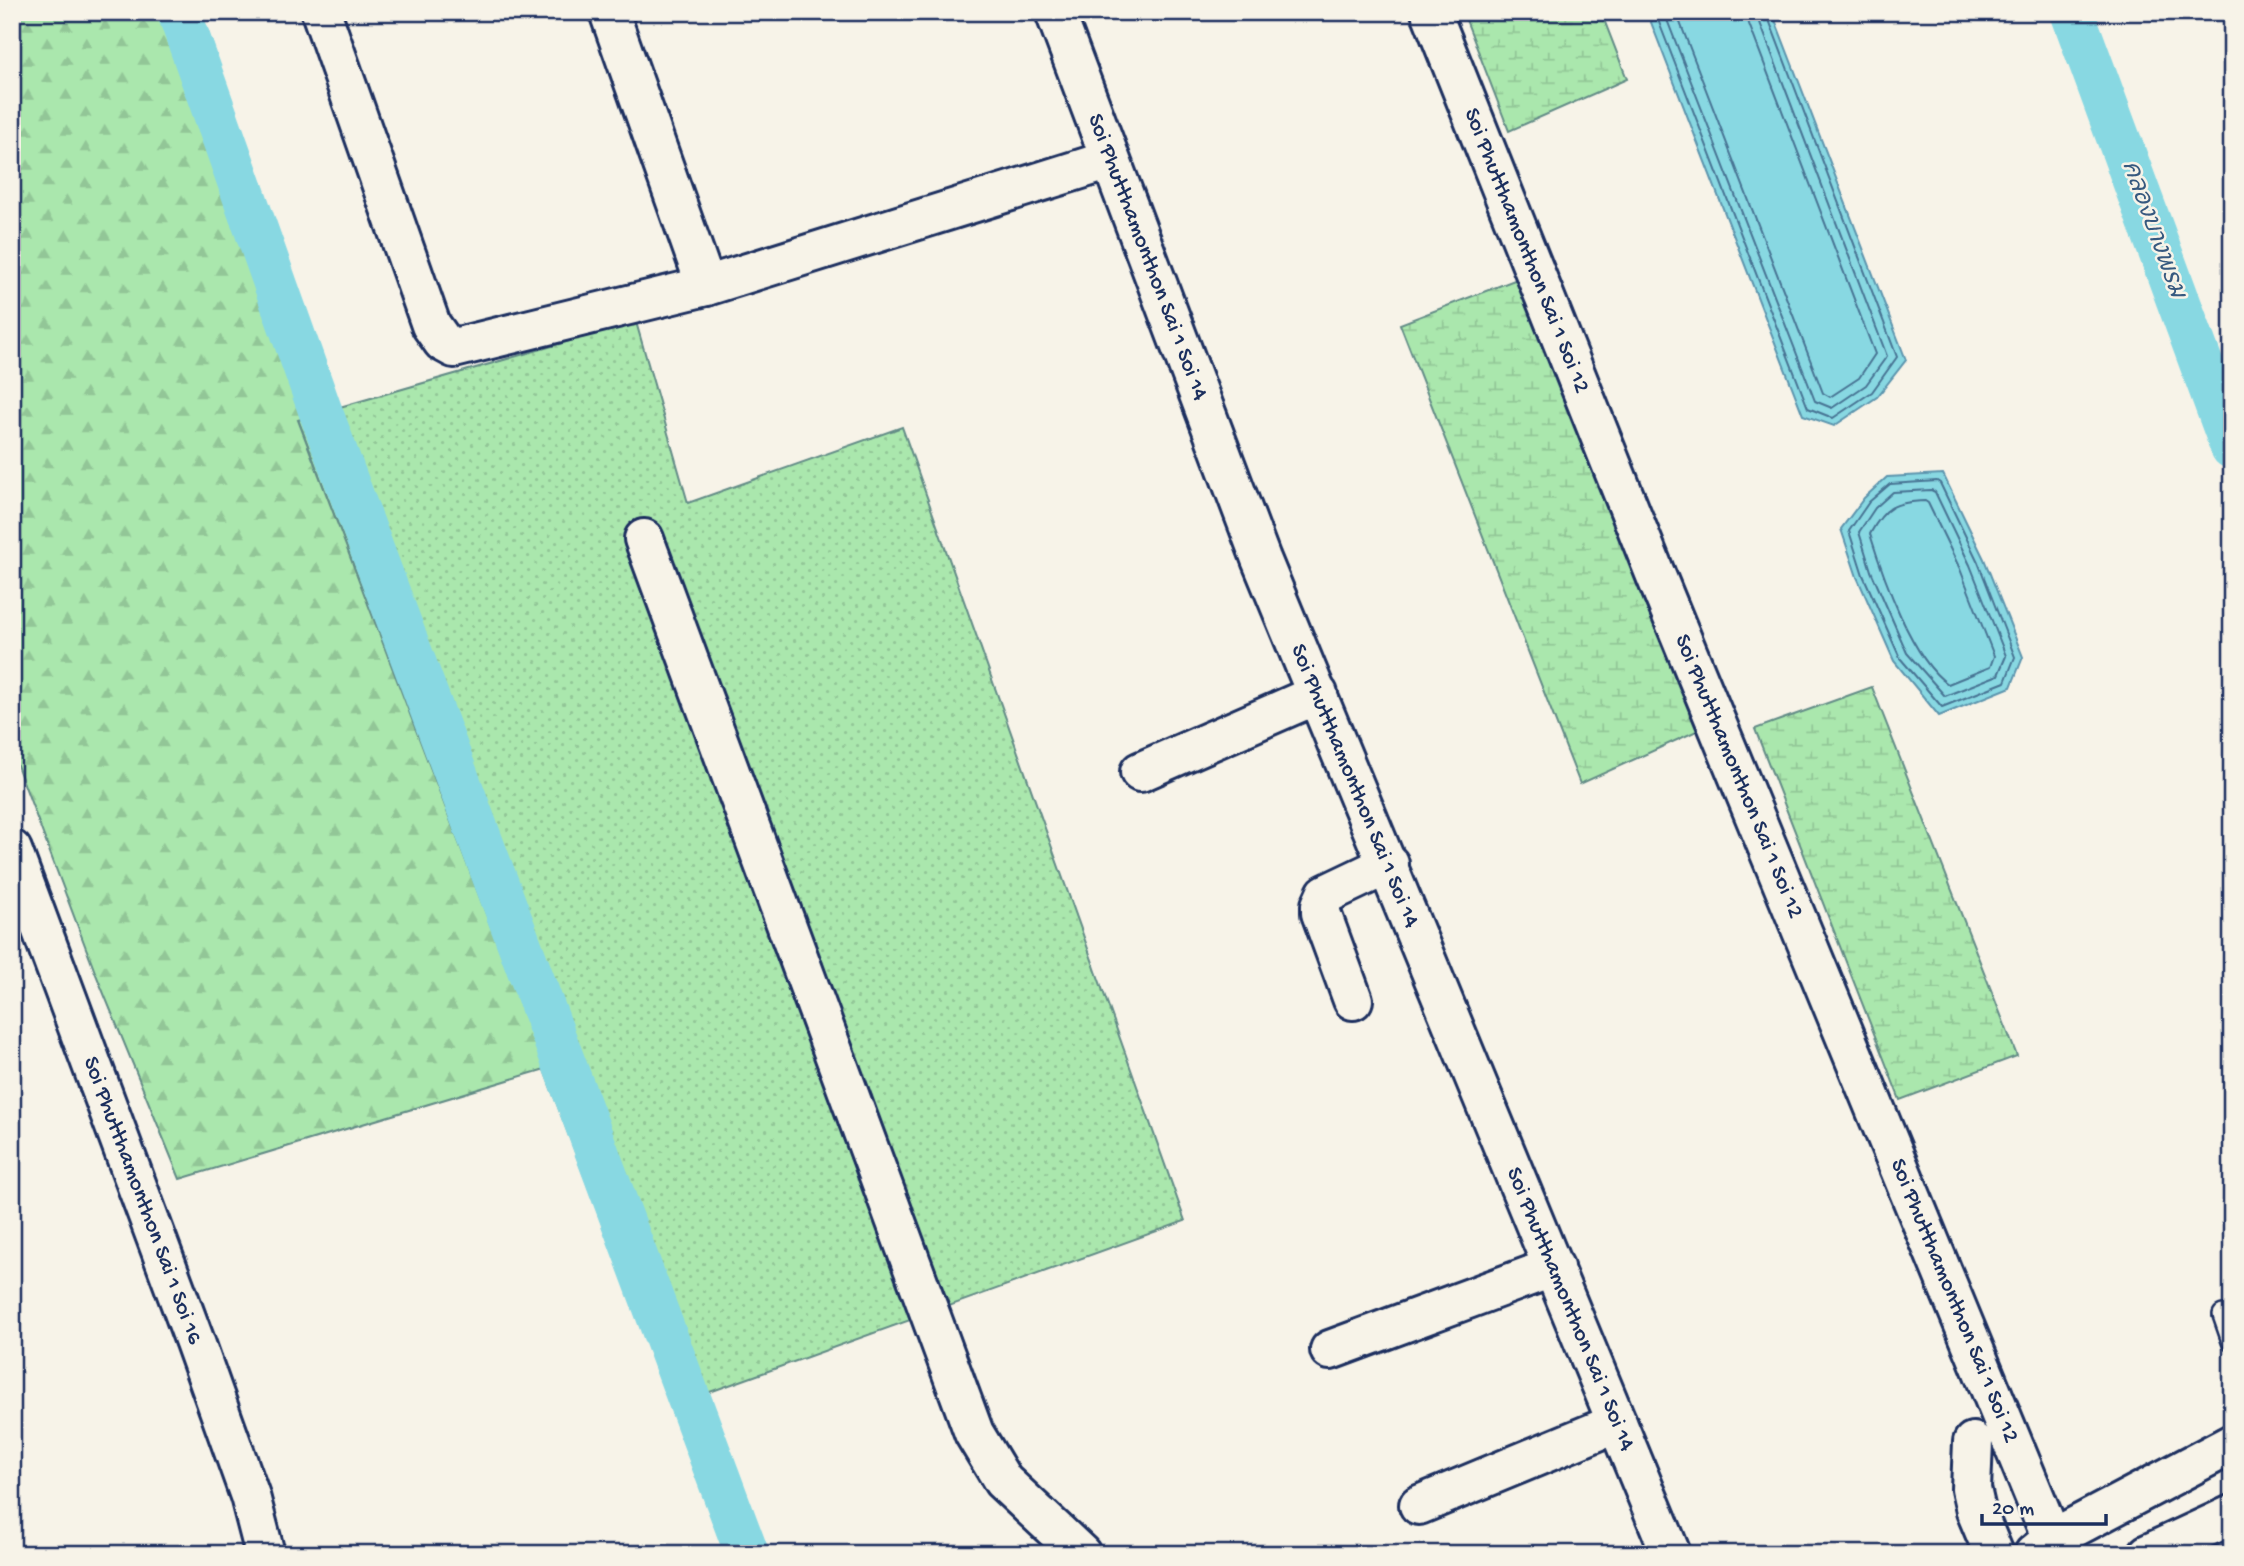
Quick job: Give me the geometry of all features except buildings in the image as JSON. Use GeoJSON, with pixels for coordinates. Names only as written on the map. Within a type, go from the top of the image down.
{"type":"FeatureCollection","features":[{"type":"Feature","properties":{"kind":"street"},"geometry":{"type":"LineString","coordinates":[[321,12],[431,325],[443,342],[454,348],[706,286],[1110,160]]}},
{"type":"Feature","properties":{"kind":"street"},"geometry":{"type":"LineString","coordinates":[[609,12],[706,286]]}},
{"type":"Feature","properties":{"kind":"street","name":"Soi Phutthamonthon Sai 1 Soi 14"},"geometry":{"type":"LineString","coordinates":[[1055,12],[1261,559],[1671,1554]]}},
{"type":"Feature","properties":{"kind":"street","name":"Soi Phutthamonthon Sai 1 Soi 12"},"geometry":{"type":"LineString","coordinates":[[1431,12],[2043,1546]]}},
{"type":"Feature","properties":{"kind":"street"},"geometry":{"type":"LineString","coordinates":[[645,539],[974,1433],[1003,1481],[1081,1554]]}},
{"type":"Feature","properties":{"kind":"street"},"geometry":{"type":"LineString","coordinates":[[1140,772],[1318,694]]}},
{"type":"Feature","properties":{"kind":"street","name":"Soi Phutthamonthon Sai 1 Soi 16"},"geometry":{"type":"LineString","coordinates":[[12,850],[195,1342],[250,1496],[265,1554]]}},
{"type":"Feature","properties":{"kind":"street"},"geometry":{"type":"LineString","coordinates":[[1353,1000],[1321,914],[1321,905],[1326,894],[1388,864]]}},
{"type":"Feature","properties":{"kind":"street"},"geometry":{"type":"LineString","coordinates":[[1330,1350],[1554,1267]]}},
{"type":"Feature","properties":{"kind":"street"},"geometry":{"type":"LineString","coordinates":[[1419,1505],[1617,1423]]}},
{"type":"Feature","properties":{"kind":"street"},"geometry":{"type":"LineString","coordinates":[[1973,1442],[1971,1489],[1976,1511],[1994,1554]]}},
{"type":"Feature","properties":{"kind":"street"},"geometry":{"type":"LineString","coordinates":[[2043,1546],[2232,1444]]}},
{"type":"Feature","properties":{"kind":"street"},"geometry":{"type":"LineString","coordinates":[[2148,1554],[2232,1515]]}},
{"type":"Feature","properties":{"kind":"lane"},"geometry":{"type":"LineString","coordinates":[[2223,1315],[2232,1341]]}},
{"type":"Feature","properties":{"kind":"green space"},"geometry":{"type":"Polygon","coordinates":[[[12,12],[201,12],[337,409],[298,420],[545,1069],[180,1179],[95,972],[12,752],[12,12]]]}},
{"type":"Feature","properties":{"kind":"green space"},"geometry":{"type":"Polygon","coordinates":[[[1463,12],[1601,12],[1627,79],[1509,131],[1463,12]]]}},
{"type":"Feature","properties":{"kind":"green space"},"geometry":{"type":"Polygon","coordinates":[[[1517,279],[1699,730],[1580,784],[1400,324],[1517,279]]]}},
{"type":"Feature","properties":{"kind":"green space"},"geometry":{"type":"Polygon","coordinates":[[[636,322],[688,503],[902,427],[1185,1221],[671,1406],[298,419],[636,322]]]}},
{"type":"Feature","properties":{"kind":"green space"},"geometry":{"type":"Polygon","coordinates":[[[1872,687],[2017,1056],[1900,1100],[1755,729],[1872,687]]]}},
{"type":"Feature","properties":{"kind":"water"},"geometry":{"type":"Polygon","coordinates":[[[1647,12],[1772,12],[1906,360],[1877,397],[1834,426],[1803,415],[1647,12]]]}},
{"type":"Feature","properties":{"kind":"water"},"geometry":{"type":"Polygon","coordinates":[[[1943,474],[1984,559],[2023,657],[2011,687],[1939,716],[1894,661],[1857,577],[1841,529],[1864,498],[1887,477],[1943,474]]]}},
{"type":"Feature","properties":{"kind":"waterway"},"geometry":{"type":"LineString","coordinates":[[179,12],[320,410],[747,1554]]}},
{"type":"Feature","properties":{"kind":"waterway","name":"คลองบางพรม"},"geometry":{"type":"LineString","coordinates":[[2072,12],[2232,447]]}}]}
